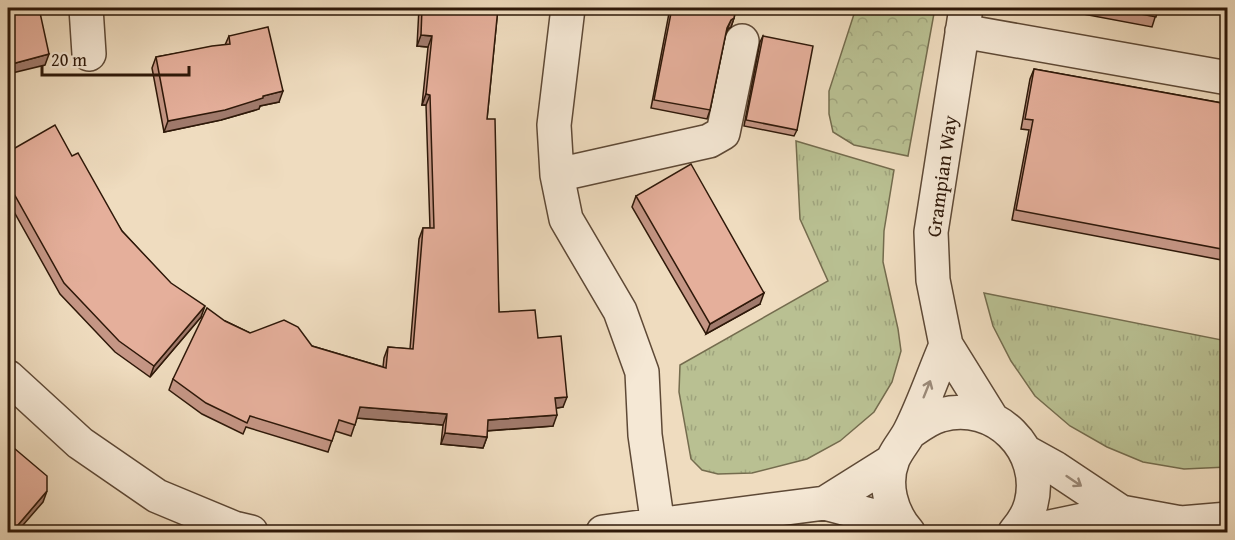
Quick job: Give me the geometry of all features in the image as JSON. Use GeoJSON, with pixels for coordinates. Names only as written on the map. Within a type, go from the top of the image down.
{"type":"FeatureCollection","features":[{"type":"Feature","properties":{"kind":"street"},"geometry":{"type":"LineString","coordinates":[[86,8],[89,54]]}},
{"type":"Feature","properties":{"kind":"street"},"geometry":{"type":"LineString","coordinates":[[568,8],[554,125],[557,175],[566,219],[620,311],[642,372],[645,435],[658,526]]}},
{"type":"Feature","properties":{"kind":"street"},"geometry":{"type":"LineString","coordinates":[[964,19],[1227,78]]}},
{"type":"Feature","properties":{"kind":"street","name":"Grampian Way"},"geometry":{"type":"LineString","coordinates":[[964,19],[931,232],[933,280],[946,345],[992,419]]}},
{"type":"Feature","properties":{"kind":"street"},"geometry":{"type":"LineString","coordinates":[[557,175],[709,141],[723,133],[742,41]]}},
{"type":"Feature","properties":{"kind":"street","name":"Grampian Way"},"geometry":{"type":"LineString","coordinates":[[904,528],[891,504],[889,483],[892,461],[899,446],[909,433],[946,345]]}},
{"type":"Feature","properties":{"kind":"street"},"geometry":{"type":"LineString","coordinates":[[8,376],[80,443],[157,496],[234,528],[251,532]]}},
{"type":"Feature","properties":{"kind":"street","name":"Grampian Way"},"geometry":{"type":"LineString","coordinates":[[909,433],[924,422],[940,415],[958,412],[975,413],[992,419],[1006,428],[1026,452],[1032,469],[1034,487],[1031,504],[1024,520],[1015,532]]}},
{"type":"Feature","properties":{"kind":"street","name":"Grampian Way"},"geometry":{"type":"LineString","coordinates":[[1026,452],[1055,468],[1121,512]]}},
{"type":"Feature","properties":{"kind":"street"},"geometry":{"type":"LineString","coordinates":[[603,532],[825,503],[892,461]]}},
{"type":"Feature","properties":{"kind":"street"},"geometry":{"type":"LineString","coordinates":[[825,503],[904,528]]}},
{"type":"Feature","properties":{"kind":"street","name":"Grampian Way"},"geometry":{"type":"LineString","coordinates":[[1026,532],[1121,512],[1181,523],[1227,519]]}},
{"type":"Feature","properties":{"kind":"green space"},"geometry":{"type":"Polygon","coordinates":[[[856,8],[935,8],[908,156],[854,145],[833,132],[829,114],[829,91],[856,8]]]}},
{"type":"Feature","properties":{"kind":"green space"},"geometry":{"type":"Polygon","coordinates":[[[796,141],[894,170],[884,231],[883,262],[901,351],[892,382],[874,412],[840,441],[807,459],[752,473],[718,474],[702,470],[691,459],[679,392],[680,365],[828,281],[800,219],[796,141]]]}},
{"type":"Feature","properties":{"kind":"green space"},"geometry":{"type":"Polygon","coordinates":[[[984,293],[1227,341],[1227,467],[1184,469],[1143,462],[1107,447],[1070,426],[1035,396],[1011,361],[993,326],[984,293]]]}},
{"type":"Feature","properties":{"kind":"building"},"geometry":{"type":"Polygon","coordinates":[[[8,8],[39,8],[49,54],[8,65],[8,8]]]}},
{"type":"Feature","properties":{"kind":"building"},"geometry":{"type":"Polygon","coordinates":[[[422,8],[498,8],[487,119],[495,119],[499,312],[535,310],[538,338],[561,336],[567,397],[555,398],[557,415],[488,420],[487,437],[445,433],[447,414],[360,407],[355,425],[339,420],[332,441],[250,416],[247,423],[206,403],[173,379],[207,308],[225,321],[250,333],[284,320],[298,327],[312,346],[386,368],[388,347],[413,349],[423,228],[434,228],[430,95],[426,94],[432,36],[421,35],[422,8]]]}},
{"type":"Feature","properties":{"kind":"building"},"geometry":{"type":"Polygon","coordinates":[[[672,8],[736,8],[734,18],[727,28],[710,110],[654,100],[672,8]]]}},
{"type":"Feature","properties":{"kind":"building"},"geometry":{"type":"Polygon","coordinates":[[[1108,8],[1158,8],[1156,17],[1108,8]]]}},
{"type":"Feature","properties":{"kind":"building"},"geometry":{"type":"Polygon","coordinates":[[[268,27],[283,91],[225,110],[168,121],[156,57],[230,44],[229,36],[268,27]]]}},
{"type":"Feature","properties":{"kind":"building"},"geometry":{"type":"Polygon","coordinates":[[[763,36],[813,46],[797,130],[746,120],[763,36]]]}},
{"type":"Feature","properties":{"kind":"building"},"geometry":{"type":"Polygon","coordinates":[[[1034,69],[1227,104],[1227,250],[1016,210],[1033,120],[1025,119],[1034,69]]]}},
{"type":"Feature","properties":{"kind":"building"},"geometry":{"type":"Polygon","coordinates":[[[55,125],[72,156],[78,153],[122,231],[171,283],[205,306],[154,366],[119,341],[64,283],[8,183],[8,152],[55,125]]]}},
{"type":"Feature","properties":{"kind":"building"},"geometry":{"type":"Polygon","coordinates":[[[691,164],[764,293],[710,324],[636,196],[691,164]]]}},
{"type":"Feature","properties":{"kind":"building"},"geometry":{"type":"Polygon","coordinates":[[[8,443],[47,476],[47,491],[12,532],[8,532],[8,443]]]}}]}
